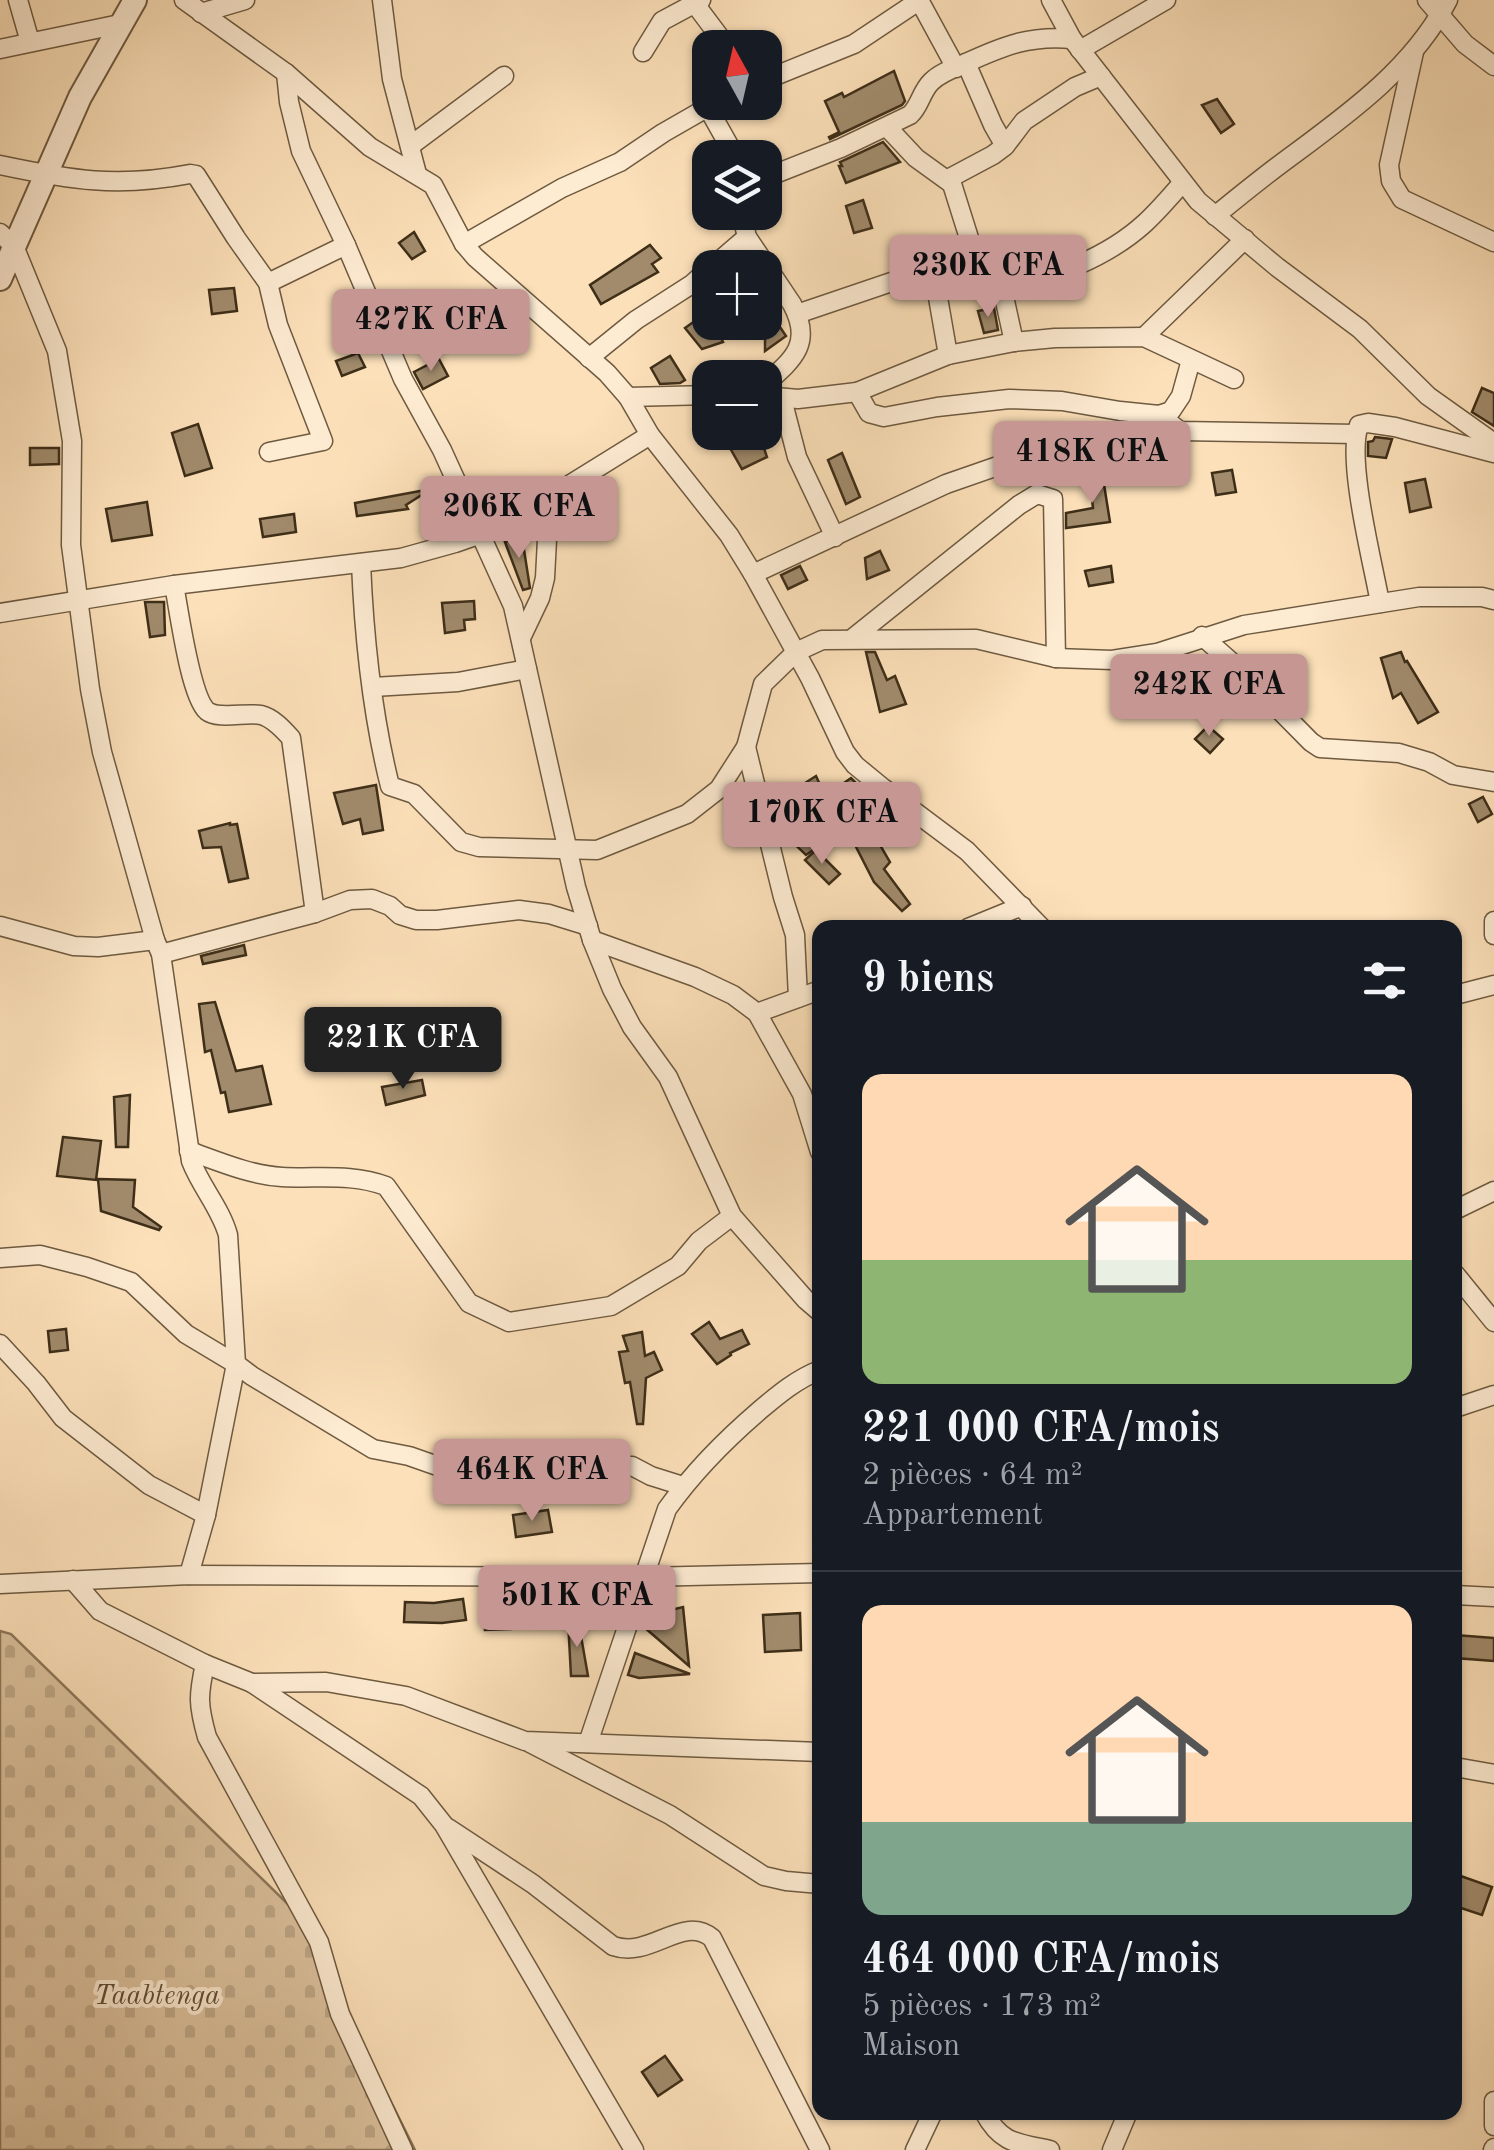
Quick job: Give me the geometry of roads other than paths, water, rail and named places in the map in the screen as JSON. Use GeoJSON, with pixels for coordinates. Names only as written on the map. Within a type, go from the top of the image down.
{"type":"FeatureCollection","features":[{"type":"Feature","properties":{"kind":"street"},"geometry":{"type":"LineString","coordinates":[[18,0],[30,42]]}},
{"type":"Feature","properties":{"kind":"street"},"geometry":{"type":"LineString","coordinates":[[0,279],[7,239],[46,175],[80,97],[135,0]]}},
{"type":"Feature","properties":{"kind":"street"},"geometry":{"type":"LineString","coordinates":[[184,0],[286,73],[370,147],[433,185],[475,258],[628,396],[650,434],[729,536],[753,574],[855,765],[967,851],[1035,920]]}},
{"type":"Feature","properties":{"kind":"street"},"geometry":{"type":"LineString","coordinates":[[202,13],[245,0]]}},
{"type":"Feature","properties":{"kind":"street"},"geometry":{"type":"LineString","coordinates":[[382,0],[392,78],[418,174]]}},
{"type":"Feature","properties":{"kind":"street"},"geometry":{"type":"LineString","coordinates":[[782,73],[854,44],[920,0],[1005,146]]}},
{"type":"Feature","properties":{"kind":"street"},"geometry":{"type":"LineString","coordinates":[[1051,0],[1076,44],[1198,201],[1360,329],[1428,396],[1494,444]]}},
{"type":"Feature","properties":{"kind":"street"},"geometry":{"type":"LineString","coordinates":[[782,171],[914,112],[930,83],[961,65],[1013,43],[1046,37],[1076,44],[1166,0]]}},
{"type":"Feature","properties":{"kind":"street"},"geometry":{"type":"LineString","coordinates":[[1427,0],[1444,8],[1465,44],[1494,66]]}},
{"type":"Feature","properties":{"kind":"street"},"geometry":{"type":"LineString","coordinates":[[643,52],[662,22],[698,2],[716,30]]}},
{"type":"Feature","properties":{"kind":"street"},"geometry":{"type":"LineString","coordinates":[[1215,216],[1378,89],[1444,8]]}},
{"type":"Feature","properties":{"kind":"street"},"geometry":{"type":"LineString","coordinates":[[0,50],[120,24]]}},
{"type":"Feature","properties":{"kind":"street"},"geometry":{"type":"LineString","coordinates":[[1416,47],[1389,166],[1391,181],[1402,199],[1494,242]]}},
{"type":"Feature","properties":{"kind":"street"},"geometry":{"type":"LineString","coordinates":[[286,73],[301,151],[403,380],[442,450],[506,589],[521,638],[567,849],[590,933],[612,989],[668,1077],[732,1216],[812,1305]]}},
{"type":"Feature","properties":{"kind":"street"},"geometry":{"type":"LineString","coordinates":[[410,146],[504,76]]}},
{"type":"Feature","properties":{"kind":"street"},"geometry":{"type":"LineString","coordinates":[[948,179],[993,156],[1024,120],[1075,87],[1101,76]]}},
{"type":"Feature","properties":{"kind":"street"},"geometry":{"type":"LineString","coordinates":[[464,244],[562,188],[620,162],[692,117]]}},
{"type":"Feature","properties":{"kind":"street"},"geometry":{"type":"LineString","coordinates":[[886,127],[916,158],[954,187],[974,254],[1006,281],[1003,292],[1014,342]]}},
{"type":"Feature","properties":{"kind":"street"},"geometry":{"type":"LineString","coordinates":[[0,166],[96,182],[196,175],[268,282],[278,326],[323,442],[268,452]]}},
{"type":"Feature","properties":{"kind":"street"},"geometry":{"type":"LineString","coordinates":[[1003,292],[1070,270],[1126,238],[1184,182]]}},
{"type":"Feature","properties":{"kind":"street"},"geometry":{"type":"LineString","coordinates":[[745,230],[797,314],[801,343],[796,356],[782,369]]}},
{"type":"Feature","properties":{"kind":"street"},"geometry":{"type":"LineString","coordinates":[[732,250],[747,238]]}},
{"type":"Feature","properties":{"kind":"street"},"geometry":{"type":"LineString","coordinates":[[7,239],[57,351],[72,441],[71,545],[102,752],[158,947],[189,1151],[196,1176],[228,1235],[236,1364],[190,1575]]}},
{"type":"Feature","properties":{"kind":"street"},"geometry":{"type":"LineString","coordinates":[[1144,337],[1245,239]]}},
{"type":"Feature","properties":{"kind":"street"},"geometry":{"type":"LineString","coordinates":[[268,282],[346,245]]}},
{"type":"Feature","properties":{"kind":"street"},"geometry":{"type":"LineString","coordinates":[[797,314],[974,254]]}},
{"type":"Feature","properties":{"kind":"street"},"geometry":{"type":"LineString","coordinates":[[933,269],[948,356]]}},
{"type":"Feature","properties":{"kind":"street"},"geometry":{"type":"LineString","coordinates":[[589,358],[636,320],[692,284]]}},
{"type":"Feature","properties":{"kind":"street"},"geometry":{"type":"LineString","coordinates":[[782,398],[857,392],[948,356],[1055,338],[1144,337],[1234,379]]}},
{"type":"Feature","properties":{"kind":"street"},"geometry":{"type":"LineString","coordinates":[[857,392],[868,414],[884,416],[1010,398],[1159,414],[1171,411],[1181,396],[1190,360]]}},
{"type":"Feature","properties":{"kind":"street"},"geometry":{"type":"LineString","coordinates":[[628,396],[692,395]]}},
{"type":"Feature","properties":{"kind":"street"},"geometry":{"type":"LineString","coordinates":[[1159,414],[1180,431],[1356,434]]}},
{"type":"Feature","properties":{"kind":"street"},"geometry":{"type":"LineString","coordinates":[[782,420],[835,537]]}},
{"type":"Feature","properties":{"kind":"street"},"geometry":{"type":"LineString","coordinates":[[1380,604],[1361,502],[1356,434],[1359,425],[1380,424],[1494,453]]}},
{"type":"Feature","properties":{"kind":"street"},"geometry":{"type":"LineString","coordinates":[[0,613],[174,584],[401,558],[521,520],[650,434]]}},
{"type":"Feature","properties":{"kind":"street"},"geometry":{"type":"LineString","coordinates":[[753,574],[946,484],[1018,459]]}},
{"type":"Feature","properties":{"kind":"street"},"geometry":{"type":"LineString","coordinates":[[852,638],[1036,494],[1053,500],[1056,658]]}},
{"type":"Feature","properties":{"kind":"street"},"geometry":{"type":"LineString","coordinates":[[521,638],[545,578],[549,501]]}},
{"type":"Feature","properties":{"kind":"street"},"geometry":{"type":"LineString","coordinates":[[361,563],[363,616],[390,786],[414,794],[460,842],[478,847],[597,850],[687,814],[719,789],[746,747],[763,684],[796,652],[822,640],[976,639],[1056,658],[1128,658],[1157,653],[1244,625],[1419,598],[1494,600]]}},
{"type":"Feature","properties":{"kind":"street"},"geometry":{"type":"LineString","coordinates":[[174,584],[194,687],[205,708],[215,714],[265,716],[291,738],[315,914]]}},
{"type":"Feature","properties":{"kind":"street"},"geometry":{"type":"LineString","coordinates":[[1202,636],[1320,748],[1400,753],[1430,762],[1453,775],[1494,782]]}},
{"type":"Feature","properties":{"kind":"street"},"geometry":{"type":"LineString","coordinates":[[373,687],[458,682],[528,669]]}},
{"type":"Feature","properties":{"kind":"street"},"geometry":{"type":"LineString","coordinates":[[746,747],[795,936],[798,998]]}},
{"type":"Feature","properties":{"kind":"street"},"geometry":{"type":"LineString","coordinates":[[0,926],[74,946],[158,947],[315,914],[350,900],[372,899],[416,920],[518,910],[550,914],[733,995],[757,1013],[802,1094],[812,1126]]}},
{"type":"Feature","properties":{"kind":"street"},"geometry":{"type":"LineString","coordinates":[[988,920],[1022,906]]}},
{"type":"Feature","properties":{"kind":"street"},"geometry":{"type":"LineString","coordinates":[[1494,921],[1494,935]]}},
{"type":"Feature","properties":{"kind":"street"},"geometry":{"type":"LineString","coordinates":[[1462,993],[1494,985]]}},
{"type":"Feature","properties":{"kind":"street"},"geometry":{"type":"LineString","coordinates":[[757,1013],[812,993]]}},
{"type":"Feature","properties":{"kind":"street"},"geometry":{"type":"LineString","coordinates":[[189,1151],[255,1174],[350,1176],[386,1186],[469,1303],[509,1322],[611,1306],[678,1266],[699,1241],[732,1216]]}},
{"type":"Feature","properties":{"kind":"street"},"geometry":{"type":"LineString","coordinates":[[1462,1207],[1494,1191]]}},
{"type":"Feature","properties":{"kind":"street"},"geometry":{"type":"LineString","coordinates":[[0,1258],[40,1256],[130,1282],[186,1334],[373,1450],[409,1456],[449,1470],[501,1477],[552,1476],[632,1466],[683,1486]]}},
{"type":"Feature","properties":{"kind":"street"},"geometry":{"type":"LineString","coordinates":[[1462,1283],[1494,1322]]}},
{"type":"Feature","properties":{"kind":"street"},"geometry":{"type":"LineString","coordinates":[[0,1344],[64,1418],[149,1485],[206,1515]]}},
{"type":"Feature","properties":{"kind":"street"},"geometry":{"type":"LineString","coordinates":[[588,1743],[666,1509],[715,1450],[782,1391],[812,1374]]}},
{"type":"Feature","properties":{"kind":"street"},"geometry":{"type":"LineString","coordinates":[[1462,1406],[1494,1395]]}},
{"type":"Feature","properties":{"kind":"street"},"geometry":{"type":"LineString","coordinates":[[0,1584],[190,1575],[645,1577],[812,1573]]}},
{"type":"Feature","properties":{"kind":"street"},"geometry":{"type":"LineString","coordinates":[[73,1580],[100,1611],[204,1664],[252,1682],[421,1796],[444,1825],[634,2150]]}},
{"type":"Feature","properties":{"kind":"street"},"geometry":{"type":"LineString","coordinates":[[1462,1595],[1494,1597]]}},
{"type":"Feature","properties":{"kind":"street"},"geometry":{"type":"LineString","coordinates":[[204,1664],[198,1695],[207,1737],[319,1942],[340,2014],[403,2150]]}},
{"type":"Feature","properties":{"kind":"street"},"geometry":{"type":"LineString","coordinates":[[252,1682],[326,1682],[406,1696],[525,1741],[670,1815],[764,1876],[812,1884]]}},
{"type":"Feature","properties":{"kind":"street"},"geometry":{"type":"LineString","coordinates":[[525,1741],[812,1752]]}},
{"type":"Feature","properties":{"kind":"street"},"geometry":{"type":"LineString","coordinates":[[1462,1769],[1494,1774]]}},
{"type":"Feature","properties":{"kind":"street"},"geometry":{"type":"LineString","coordinates":[[444,1825],[534,1884],[613,1946],[635,1949],[691,1930],[702,1930],[712,1938],[820,2150]]}},
{"type":"Feature","properties":{"kind":"street"},"geometry":{"type":"LineString","coordinates":[[1494,2101],[1494,2126]]}},
{"type":"Feature","properties":{"kind":"street"},"geometry":{"type":"LineString","coordinates":[[915,2150],[928,2120]]}},
{"type":"Feature","properties":{"kind":"street"},"geometry":{"type":"LineString","coordinates":[[988,2120],[1003,2139],[1050,2150]]}},
{"type":"Feature","properties":{"kind":"street"},"geometry":{"type":"LineString","coordinates":[[1112,2150],[1125,2120]]}},
{"type":"Feature","properties":{"kind":"park label","name":"Taabtenga"},"geometry":{"type":"Point","coordinates":[157,1994]}}]}
